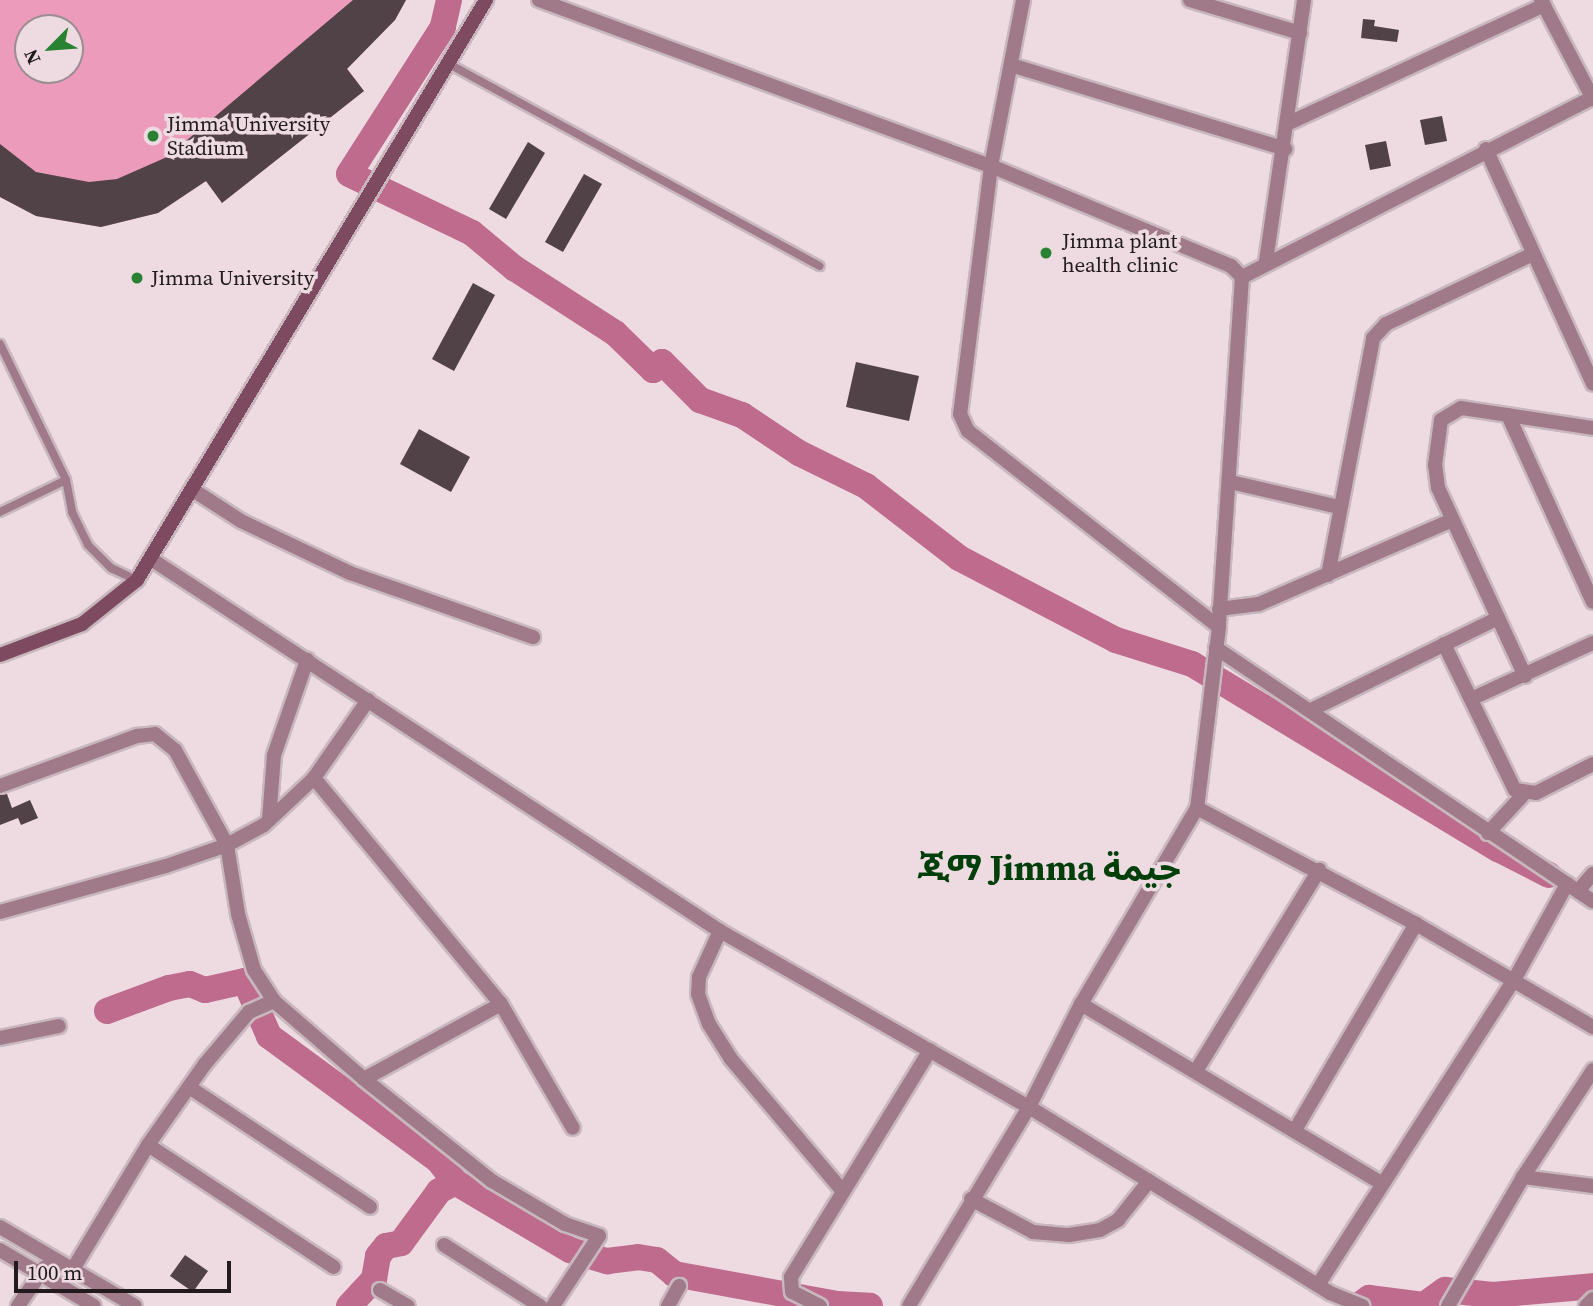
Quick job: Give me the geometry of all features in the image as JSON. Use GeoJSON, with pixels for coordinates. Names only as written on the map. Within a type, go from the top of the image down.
{"type":"FeatureCollection","features":[{"type":"Feature","properties":{"kind":"street"},"geometry":{"type":"LineString","coordinates":[[0,655],[82,624],[137,580],[486,0]]}},
{"type":"Feature","properties":{"kind":"street"},"geometry":{"type":"LineString","coordinates":[[539,0],[991,166],[1231,266],[1242,277],[1219,627],[1197,808],[1081,1004],[1029,1107],[912,1300]]}},
{"type":"Feature","properties":{"kind":"street"},"geometry":{"type":"LineString","coordinates":[[1023,0],[991,166],[960,414],[964,423],[1219,627]]}},
{"type":"Feature","properties":{"kind":"street"},"geometry":{"type":"LineString","coordinates":[[1190,0],[1300,33]]}},
{"type":"Feature","properties":{"kind":"street"},"geometry":{"type":"LineString","coordinates":[[1266,261],[1289,123],[1304,0]]}},
{"type":"Feature","properties":{"kind":"street"},"geometry":{"type":"LineString","coordinates":[[1242,277],[1266,261],[1593,98],[1542,2],[1289,123]]}},
{"type":"Feature","properties":{"kind":"street"},"geometry":{"type":"LineString","coordinates":[[1011,65],[1285,149]]}},
{"type":"Feature","properties":{"kind":"street"},"geometry":{"type":"LineString","coordinates":[[1486,149],[1592,377]]}},
{"type":"Feature","properties":{"kind":"street"},"geometry":{"type":"LineString","coordinates":[[1328,575],[1364,368],[1379,330],[1533,254]]}},
{"type":"Feature","properties":{"kind":"street"},"geometry":{"type":"LineString","coordinates":[[1525,676],[1438,488],[1435,465],[1441,420],[1461,408],[1593,428]]}},
{"type":"Feature","properties":{"kind":"street"},"geometry":{"type":"LineString","coordinates":[[1508,415],[1593,602]]}},
{"type":"Feature","properties":{"kind":"street"},"geometry":{"type":"LineString","coordinates":[[1230,482],[1339,507]]}},
{"type":"Feature","properties":{"kind":"street"},"geometry":{"type":"LineString","coordinates":[[192,490],[250,527],[350,573],[533,637]]}},
{"type":"Feature","properties":{"kind":"street"},"geometry":{"type":"LineString","coordinates":[[1219,609],[1259,604],[1452,520]]}},
{"type":"Feature","properties":{"kind":"street"},"geometry":{"type":"LineString","coordinates":[[151,559],[720,931],[1029,1107],[1324,1294],[1362,1306]]}},
{"type":"Feature","properties":{"kind":"street"},"geometry":{"type":"LineString","coordinates":[[1311,710],[1498,618]]}},
{"type":"Feature","properties":{"kind":"street"},"geometry":{"type":"LineString","coordinates":[[1471,699],[1593,643]]}},
{"type":"Feature","properties":{"kind":"street"},"geometry":{"type":"LineString","coordinates":[[1444,645],[1507,777],[1523,795]]}},
{"type":"Feature","properties":{"kind":"street"},"geometry":{"type":"LineString","coordinates":[[1216,648],[1593,901]]}},
{"type":"Feature","properties":{"kind":"street"},"geometry":{"type":"LineString","coordinates":[[269,820],[274,755],[307,660]]}},
{"type":"Feature","properties":{"kind":"street"},"geometry":{"type":"LineString","coordinates":[[0,912],[228,845],[269,820],[314,778],[368,700]]}},
{"type":"Feature","properties":{"kind":"street"},"geometry":{"type":"LineString","coordinates":[[0,786],[137,736],[155,734],[175,750],[228,845],[251,959],[274,1001],[363,1079],[492,1181],[565,1224],[599,1236],[553,1306]]}},
{"type":"Feature","properties":{"kind":"street"},"geometry":{"type":"LineString","coordinates":[[1488,833],[1523,795],[1536,793],[1593,764]]}},
{"type":"Feature","properties":{"kind":"street"},"geometry":{"type":"LineString","coordinates":[[314,778],[500,1004],[573,1128]]}},
{"type":"Feature","properties":{"kind":"street"},"geometry":{"type":"LineString","coordinates":[[1197,808],[1319,870],[1593,1027]]}},
{"type":"Feature","properties":{"kind":"street"},"geometry":{"type":"LineString","coordinates":[[1196,1071],[1319,870]]}},
{"type":"Feature","properties":{"kind":"street"},"geometry":{"type":"LineString","coordinates":[[1324,1294],[1381,1184],[1573,888],[1593,874]]}},
{"type":"Feature","properties":{"kind":"street"},"geometry":{"type":"LineString","coordinates":[[1295,1130],[1416,924]]}},
{"type":"Feature","properties":{"kind":"street"},"geometry":{"type":"LineString","coordinates":[[720,931],[699,977],[698,994],[709,1024],[732,1059],[841,1189]]}},
{"type":"Feature","properties":{"kind":"street"},"geometry":{"type":"LineString","coordinates":[[73,1269],[148,1145],[189,1087],[249,1012],[274,1001]]}},
{"type":"Feature","properties":{"kind":"street"},"geometry":{"type":"LineString","coordinates":[[363,1079],[500,1004]]}},
{"type":"Feature","properties":{"kind":"street"},"geometry":{"type":"LineString","coordinates":[[1081,1004],[1381,1184]]}},
{"type":"Feature","properties":{"kind":"street"},"geometry":{"type":"LineString","coordinates":[[0,1038],[59,1026]]}},
{"type":"Feature","properties":{"kind":"street"},"geometry":{"type":"LineString","coordinates":[[820,1306],[797,1294],[791,1277],[841,1189],[930,1050]]}},
{"type":"Feature","properties":{"kind":"street"},"geometry":{"type":"LineString","coordinates":[[1448,1306],[1523,1177],[1593,1070]]}},
{"type":"Feature","properties":{"kind":"street"},"geometry":{"type":"LineString","coordinates":[[189,1087],[370,1207]]}},
{"type":"Feature","properties":{"kind":"street"},"geometry":{"type":"LineString","coordinates":[[148,1145],[334,1267]]}},
{"type":"Feature","properties":{"kind":"street"},"geometry":{"type":"LineString","coordinates":[[1523,1177],[1593,1186]]}},
{"type":"Feature","properties":{"kind":"street"},"geometry":{"type":"LineString","coordinates":[[971,1199],[1033,1232],[1069,1235],[1100,1230],[1118,1220],[1149,1181]]}},
{"type":"Feature","properties":{"kind":"street"},"geometry":{"type":"LineString","coordinates":[[0,1227],[135,1306]]}},
{"type":"Feature","properties":{"kind":"street"},"geometry":{"type":"LineString","coordinates":[[444,1245],[540,1306]]}},
{"type":"Feature","properties":{"kind":"street"},"geometry":{"type":"LineString","coordinates":[[0,1250],[94,1306]]}},
{"type":"Feature","properties":{"kind":"street"},"geometry":{"type":"LineString","coordinates":[[18,1306],[42,1274],[51,1256]]}},
{"type":"Feature","properties":{"kind":"street"},"geometry":{"type":"LineString","coordinates":[[668,1306],[679,1286]]}},
{"type":"Feature","properties":{"kind":"street"},"geometry":{"type":"LineString","coordinates":[[380,1290],[408,1306]]}},
{"type":"Feature","properties":{"kind":"street"},"geometry":{"type":"LineString","coordinates":[[1587,1306],[1593,1299]]}},
{"type":"Feature","properties":{"kind":"lane"},"geometry":{"type":"LineString","coordinates":[[449,64],[820,266]]}},
{"type":"Feature","properties":{"kind":"lane"},"geometry":{"type":"LineString","coordinates":[[0,344],[66,480],[72,512],[88,545],[111,568],[137,580]]}},
{"type":"Feature","properties":{"kind":"lane"},"geometry":{"type":"LineString","coordinates":[[0,512],[66,480]]}},
{"type":"Feature","properties":{"kind":"shaded area","name":"Jimma University Stadium"},"geometry":{"type":"Polygon","coordinates":[[[0,0],[406,0],[395,20],[347,68],[364,91],[222,203],[206,181],[158,213],[101,227],[36,216],[0,197],[0,0]]]}},
{"type":"Feature","properties":{"kind":"building"},"geometry":{"type":"Polygon","coordinates":[[[353,0],[406,0],[395,20],[347,69],[364,91],[222,203],[206,181],[158,213],[101,227],[36,216],[0,197],[0,144],[36,172],[89,182],[117,179],[167,157],[353,0]]]}},
{"type":"Feature","properties":{"kind":"building"},"geometry":{"type":"Polygon","coordinates":[[[1363,19],[1375,20],[1374,26],[1399,30],[1397,42],[1361,38],[1363,19]]]}},
{"type":"Feature","properties":{"kind":"building"},"geometry":{"type":"Polygon","coordinates":[[[1442,116],[1447,141],[1425,145],[1420,120],[1442,116]]]}},
{"type":"Feature","properties":{"kind":"building"},"geometry":{"type":"Polygon","coordinates":[[[1386,141],[1391,166],[1370,170],[1365,145],[1386,141]]]}},
{"type":"Feature","properties":{"kind":"building"},"geometry":{"type":"Polygon","coordinates":[[[528,142],[545,153],[506,219],[489,209],[528,142]]]}},
{"type":"Feature","properties":{"kind":"building"},"geometry":{"type":"Polygon","coordinates":[[[584,174],[602,184],[563,252],[545,242],[584,174]]]}},
{"type":"Feature","properties":{"kind":"building"},"geometry":{"type":"Polygon","coordinates":[[[473,283],[495,295],[454,371],[432,359],[473,283]]]}},
{"type":"Feature","properties":{"kind":"building"},"geometry":{"type":"Polygon","coordinates":[[[856,362],[919,376],[909,421],[846,407],[856,362]]]}},
{"type":"Feature","properties":{"kind":"building"},"geometry":{"type":"Polygon","coordinates":[[[419,429],[470,457],[451,492],[400,464],[419,429]]]}},
{"type":"Feature","properties":{"kind":"building"},"geometry":{"type":"Polygon","coordinates":[[[7,794],[12,808],[30,800],[38,818],[21,825],[18,818],[0,825],[0,795],[7,794]]]}},
{"type":"Feature","properties":{"kind":"building"},"geometry":{"type":"Polygon","coordinates":[[[185,1255],[208,1271],[193,1292],[170,1276],[185,1255]]]}},
{"type":"Feature","properties":{"kind":"waterway"},"geometry":{"type":"LineString","coordinates":[[449,0],[443,27],[349,174],[472,233],[514,268],[615,333],[653,370],[662,362],[700,400],[742,415],[799,453],[866,486],[959,558],[1116,640],[1192,664],[1498,849],[1549,875]]}},
{"type":"Feature","properties":{"kind":"waterway"},"geometry":{"type":"LineString","coordinates":[[107,1011],[169,988],[190,984],[205,990],[245,981],[269,1036],[438,1160],[455,1182]]}},
{"type":"Feature","properties":{"kind":"waterway"},"geometry":{"type":"LineString","coordinates":[[349,1306],[374,1279],[378,1256],[386,1246],[401,1243],[439,1191],[455,1182],[570,1250],[607,1261],[638,1257],[657,1260],[674,1274],[837,1304],[870,1306]]}},
{"type":"Feature","properties":{"kind":"waterway"},"geometry":{"type":"LineString","coordinates":[[1358,1306],[1369,1298],[1424,1305],[1445,1290],[1493,1295],[1593,1286]]}},
{"type":"Feature","properties":{"kind":"place","name":"Jimma University Stadium"},"geometry":{"type":"Point","coordinates":[153,136]}},
{"type":"Feature","properties":{"kind":"place","name":"Jimma plant health clinic"},"geometry":{"type":"Point","coordinates":[1046,253]}},
{"type":"Feature","properties":{"kind":"place","name":"Jimma University"},"geometry":{"type":"Point","coordinates":[137,278]}},
{"type":"Feature","properties":{"kind":"district","name":"ጂማ Jimma جيمة"},"geometry":{"type":"Point","coordinates":[1049,868]}}]}
